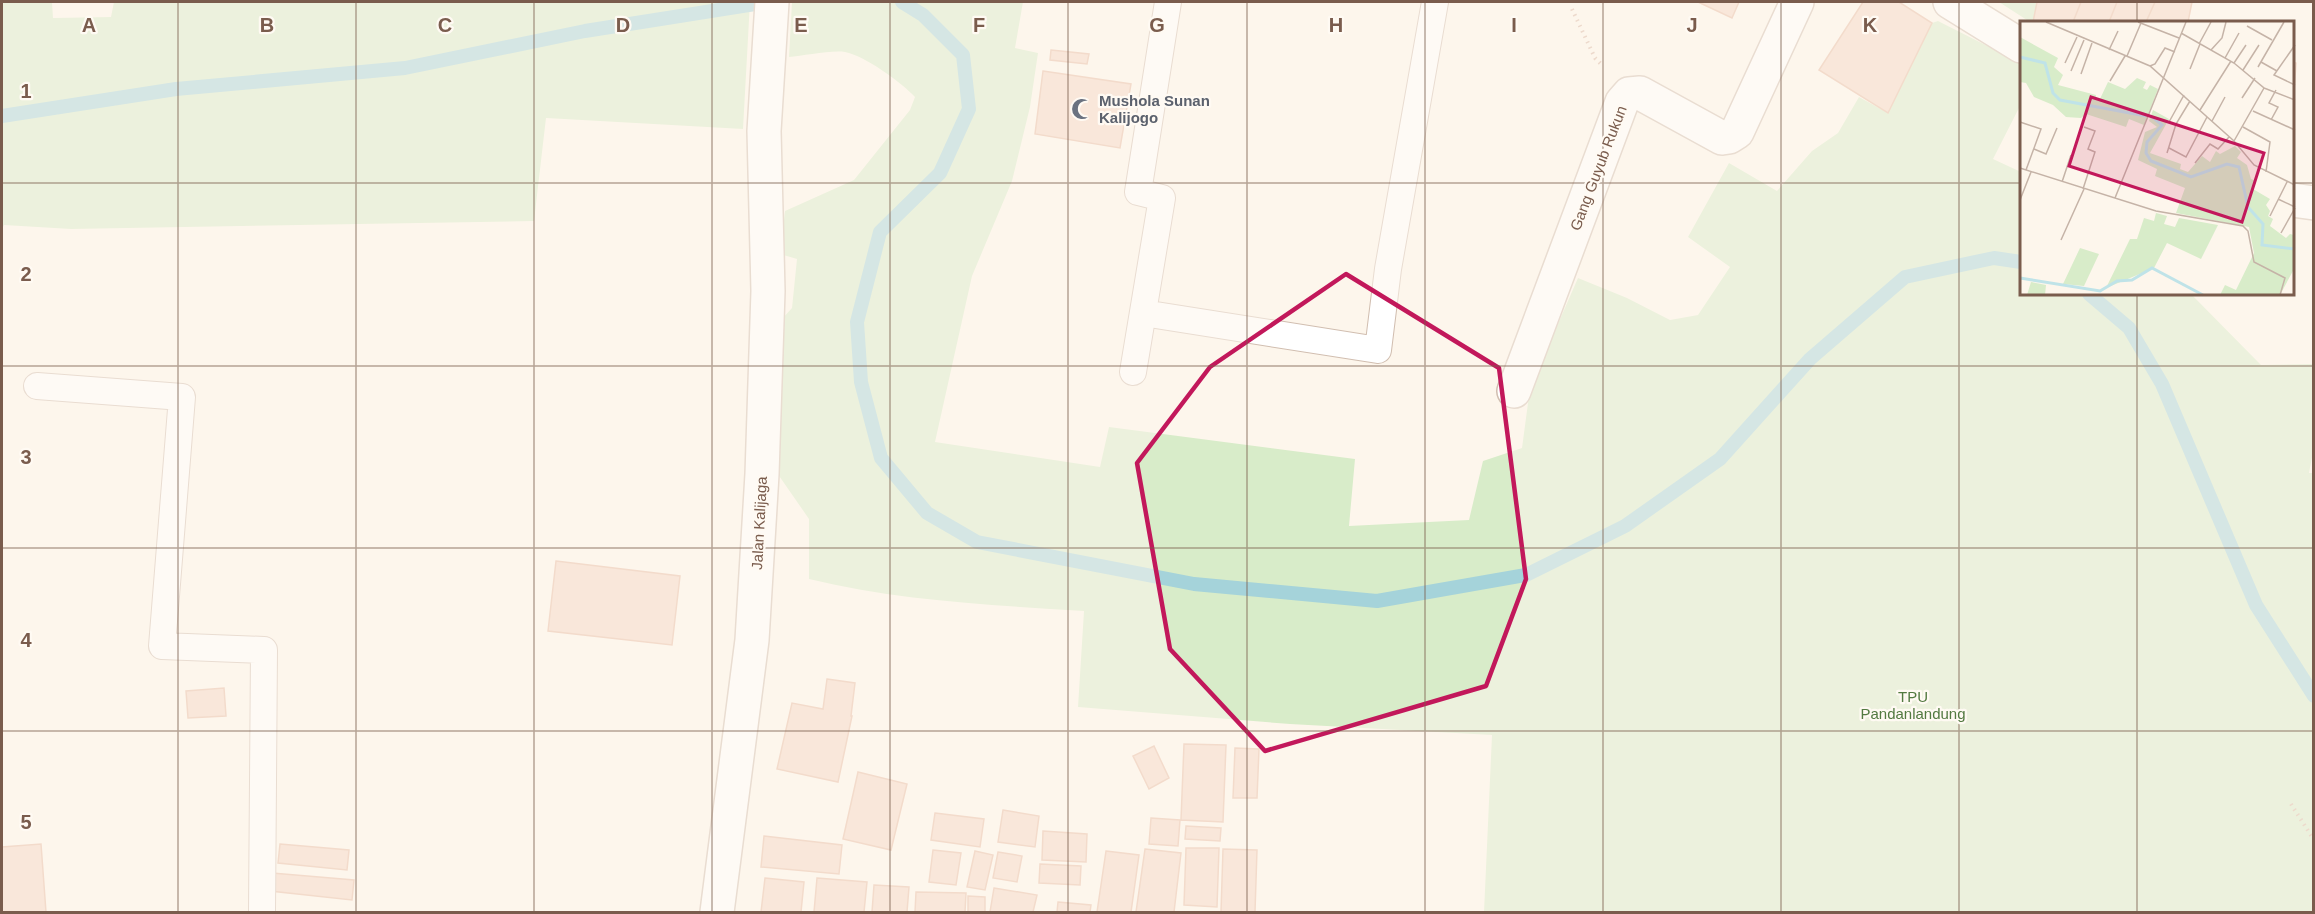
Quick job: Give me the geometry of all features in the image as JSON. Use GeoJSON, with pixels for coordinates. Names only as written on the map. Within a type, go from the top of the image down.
{"type":"FeatureCollection","features":[{"type":"Feature","properties":{"kind":"street","name":"Jalan Kalijaga"},"geometry":{"type":"LineString","coordinates":[[717,912],[752,640],[762,474],[768,291],[764,131],[772,2]]}},
{"type":"Feature","properties":{"kind":"street","name":"Gang Guyub Rukun"},"geometry":{"type":"LineString","coordinates":[[1514,391],[1622,102],[1629,94],[1640,93],[1722,138],[1730,137],[1737,132],[1797,2]]}},
{"type":"Feature","properties":{"kind":"street"},"geometry":{"type":"LineString","coordinates":[[1950,2],[2020,45]]}},
{"type":"Feature","properties":{"kind":"street"},"geometry":{"type":"LineString","coordinates":[[2294,200],[2313,203]]}},
{"type":"Feature","properties":{"kind":"lane"},"geometry":{"type":"LineString","coordinates":[[1133,372],[1162,198],[1138,192],[1168,2]]}},
{"type":"Feature","properties":{"kind":"lane"},"geometry":{"type":"LineString","coordinates":[[1143,313],[1378,350],[1388,268],[1435,2]]}},
{"type":"Feature","properties":{"kind":"lane"},"geometry":{"type":"LineString","coordinates":[[37,386],[182,397],[162,646],[264,650],[261,912]]}},
{"type":"Feature","properties":{"kind":"path"},"geometry":{"type":"LineString","coordinates":[[1572,9],[1595,58],[1629,94]]}},
{"type":"Feature","properties":{"kind":"path"},"geometry":{"type":"LineString","coordinates":[[2291,804],[2313,840]]}},
{"type":"Feature","properties":{"kind":"highlighted area"},"geometry":{"type":"Polygon","coordinates":[[[1346,274],[1499,368],[1526,579],[1486,686],[1265,751],[1170,649],[1137,463],[1210,367],[1346,274]]]}},
{"type":"Feature","properties":{"kind":"green space"},"geometry":{"type":"Polygon","coordinates":[[[2,2],[52,2],[53,18],[111,17],[114,2],[750,2],[743,129],[546,118],[534,221],[71,229],[4,225],[2,229],[2,2]]]}},
{"type":"Feature","properties":{"kind":"green space","name":"TPU Pandanlandung"},"geometry":{"type":"Polygon","coordinates":[[[792,2],[1023,2],[1015,48],[1038,53],[1030,107],[1012,181],[972,276],[935,442],[1100,467],[1109,427],[1355,459],[1349,526],[1469,520],[1483,461],[1522,448],[1530,388],[1578,278],[1627,298],[1670,320],[1698,315],[1730,267],[1688,237],[1729,163],[1777,191],[1812,151],[1838,133],[1859,97],[1888,113],[1932,23],[1938,21],[2020,62],[2020,106],[1993,159],[2020,172],[2020,296],[2193,296],[2261,365],[2313,364],[2314,447],[2309,473],[2314,473],[2313,912],[1484,912],[1492,735],[1290,724],[1078,707],[1084,611],[911,597],[809,579],[809,519],[775,470],[781,320],[792,308],[797,259],[780,254],[785,211],[854,180],[910,110],[915,97],[882,70],[853,54],[832,52],[789,57],[792,2]]]}},
{"type":"Feature","properties":{"kind":"green space"},"geometry":{"type":"Polygon","coordinates":[[[1999,2],[2037,2],[2033,21],[2028,21],[1999,2]]]}},
{"type":"Feature","properties":{"kind":"building"},"geometry":{"type":"Polygon","coordinates":[[[1698,2],[1739,2],[1732,18],[1698,2]]]}},
{"type":"Feature","properties":{"kind":"building"},"geometry":{"type":"Polygon","coordinates":[[[1863,2],[1899,2],[1932,23],[1888,113],[1819,70],[1863,2]]]}},
{"type":"Feature","properties":{"kind":"building"},"geometry":{"type":"Polygon","coordinates":[[[2037,2],[2081,2],[2073,21],[2033,21],[2037,2]]]}},
{"type":"Feature","properties":{"kind":"building"},"geometry":{"type":"Polygon","coordinates":[[[2081,2],[2117,2],[2109,21],[2073,21],[2081,2]]]}},
{"type":"Feature","properties":{"kind":"building"},"geometry":{"type":"Polygon","coordinates":[[[2117,2],[2155,2],[2146,21],[2109,21],[2117,2]]]}},
{"type":"Feature","properties":{"kind":"building"},"geometry":{"type":"Polygon","coordinates":[[[2155,2],[2192,2],[2188,21],[2146,21],[2155,2]]]}},
{"type":"Feature","properties":{"kind":"building"},"geometry":{"type":"Polygon","coordinates":[[[1051,50],[1089,54],[1087,64],[1050,60],[1051,50]]]}},
{"type":"Feature","properties":{"kind":"building"},"geometry":{"type":"Polygon","coordinates":[[[2294,62],[2296,63],[2294,92],[2294,62]]]}},
{"type":"Feature","properties":{"kind":"building","name":"Mushola Sunan Kalijogo"},"geometry":{"type":"Polygon","coordinates":[[[1043,71],[1131,84],[1120,148],[1035,134],[1043,71]]]}},
{"type":"Feature","properties":{"kind":"building"},"geometry":{"type":"Polygon","coordinates":[[[556,561],[680,576],[672,645],[548,631],[556,561]]]}},
{"type":"Feature","properties":{"kind":"building"},"geometry":{"type":"Polygon","coordinates":[[[827,679],[855,683],[852,716],[838,782],[777,769],[792,703],[823,709],[827,679]]]}},
{"type":"Feature","properties":{"kind":"building"},"geometry":{"type":"Polygon","coordinates":[[[224,688],[226,716],[188,718],[186,691],[224,688]]]}},
{"type":"Feature","properties":{"kind":"building"},"geometry":{"type":"Polygon","coordinates":[[[1184,744],[1226,745],[1223,822],[1181,820],[1184,744]]]}},
{"type":"Feature","properties":{"kind":"building"},"geometry":{"type":"Polygon","coordinates":[[[1154,746],[1169,778],[1149,789],[1133,756],[1154,746]]]}},
{"type":"Feature","properties":{"kind":"building"},"geometry":{"type":"Polygon","coordinates":[[[1235,748],[1259,749],[1257,798],[1233,798],[1235,748]]]}},
{"type":"Feature","properties":{"kind":"building"},"geometry":{"type":"Polygon","coordinates":[[[858,772],[907,784],[891,850],[843,839],[858,772]]]}},
{"type":"Feature","properties":{"kind":"building"},"geometry":{"type":"Polygon","coordinates":[[[1003,810],[1039,816],[1035,847],[998,842],[1003,810]]]}},
{"type":"Feature","properties":{"kind":"building"},"geometry":{"type":"Polygon","coordinates":[[[935,813],[984,819],[980,847],[931,840],[935,813]]]}},
{"type":"Feature","properties":{"kind":"building"},"geometry":{"type":"Polygon","coordinates":[[[1151,818],[1180,820],[1178,846],[1149,844],[1151,818]]]}},
{"type":"Feature","properties":{"kind":"building"},"geometry":{"type":"Polygon","coordinates":[[[1186,826],[1221,828],[1220,841],[1185,839],[1186,826]]]}},
{"type":"Feature","properties":{"kind":"building"},"geometry":{"type":"Polygon","coordinates":[[[1043,831],[1087,834],[1086,862],[1042,860],[1043,831]]]}},
{"type":"Feature","properties":{"kind":"building"},"geometry":{"type":"Polygon","coordinates":[[[764,836],[842,845],[839,874],[761,867],[764,836]]]}},
{"type":"Feature","properties":{"kind":"building"},"geometry":{"type":"Polygon","coordinates":[[[41,844],[46,912],[2,912],[2,847],[41,844]]]}},
{"type":"Feature","properties":{"kind":"building"},"geometry":{"type":"Polygon","coordinates":[[[280,844],[349,850],[347,870],[278,863],[280,844]]]}},
{"type":"Feature","properties":{"kind":"building"},"geometry":{"type":"Polygon","coordinates":[[[1186,848],[1219,848],[1217,907],[1184,905],[1186,848]]]}},
{"type":"Feature","properties":{"kind":"building"},"geometry":{"type":"Polygon","coordinates":[[[1145,849],[1181,853],[1174,912],[1136,912],[1145,849]]]}},
{"type":"Feature","properties":{"kind":"building"},"geometry":{"type":"Polygon","coordinates":[[[1223,849],[1257,850],[1255,912],[1221,912],[1223,849]]]}},
{"type":"Feature","properties":{"kind":"building"},"geometry":{"type":"Polygon","coordinates":[[[933,850],[961,853],[956,885],[929,882],[933,850]]]}},
{"type":"Feature","properties":{"kind":"building"},"geometry":{"type":"Polygon","coordinates":[[[975,851],[993,855],[985,890],[967,887],[975,851]]]}},
{"type":"Feature","properties":{"kind":"building"},"geometry":{"type":"Polygon","coordinates":[[[1106,851],[1139,855],[1131,912],[1097,912],[1106,851]]]}},
{"type":"Feature","properties":{"kind":"building"},"geometry":{"type":"Polygon","coordinates":[[[998,852],[1022,856],[1017,882],[993,878],[998,852]]]}},
{"type":"Feature","properties":{"kind":"building"},"geometry":{"type":"Polygon","coordinates":[[[1040,864],[1081,866],[1080,885],[1039,883],[1040,864]]]}},
{"type":"Feature","properties":{"kind":"building"},"geometry":{"type":"Polygon","coordinates":[[[272,873],[354,880],[352,900],[270,891],[272,873]]]}},
{"type":"Feature","properties":{"kind":"building"},"geometry":{"type":"Polygon","coordinates":[[[765,878],[804,882],[801,912],[761,912],[765,878]]]}},
{"type":"Feature","properties":{"kind":"building"},"geometry":{"type":"Polygon","coordinates":[[[817,878],[867,882],[864,912],[814,912],[817,878]]]}},
{"type":"Feature","properties":{"kind":"building"},"geometry":{"type":"Polygon","coordinates":[[[874,885],[909,887],[907,912],[872,912],[874,885]]]}},
{"type":"Feature","properties":{"kind":"building"},"geometry":{"type":"Polygon","coordinates":[[[994,888],[1037,895],[1033,912],[990,912],[994,888]]]}},
{"type":"Feature","properties":{"kind":"building"},"geometry":{"type":"Polygon","coordinates":[[[916,892],[966,893],[965,912],[915,912],[916,892]]]}},
{"type":"Feature","properties":{"kind":"building"},"geometry":{"type":"Polygon","coordinates":[[[968,896],[985,897],[985,912],[968,912],[968,896]]]}},
{"type":"Feature","properties":{"kind":"building"},"geometry":{"type":"Polygon","coordinates":[[[1058,902],[1091,905],[1090,912],[1057,912],[1058,902]]]}},
{"type":"Feature","properties":{"kind":"waterway"},"geometry":{"type":"LineString","coordinates":[[2,116],[176,89],[405,68],[585,31],[769,2]]}},
{"type":"Feature","properties":{"kind":"waterway"},"geometry":{"type":"LineString","coordinates":[[902,2],[923,15],[963,55],[969,109],[940,173],[880,232],[857,322],[861,382],[881,458],[927,513],[977,542],[1194,584],[1377,601],[1526,575],[1625,526],[1720,459],[1810,359],[1905,277],[1994,258],[2020,262]]}},
{"type":"Feature","properties":{"kind":"waterway"},"geometry":{"type":"LineString","coordinates":[[2091,296],[2129,328],[2162,384],[2256,605],[2314,696]]}},
{"type":"Feature","properties":{"kind":"place","name":"Mushola Sunan Kalijogo"},"geometry":{"type":"Point","coordinates":[1082,109]}}]}
